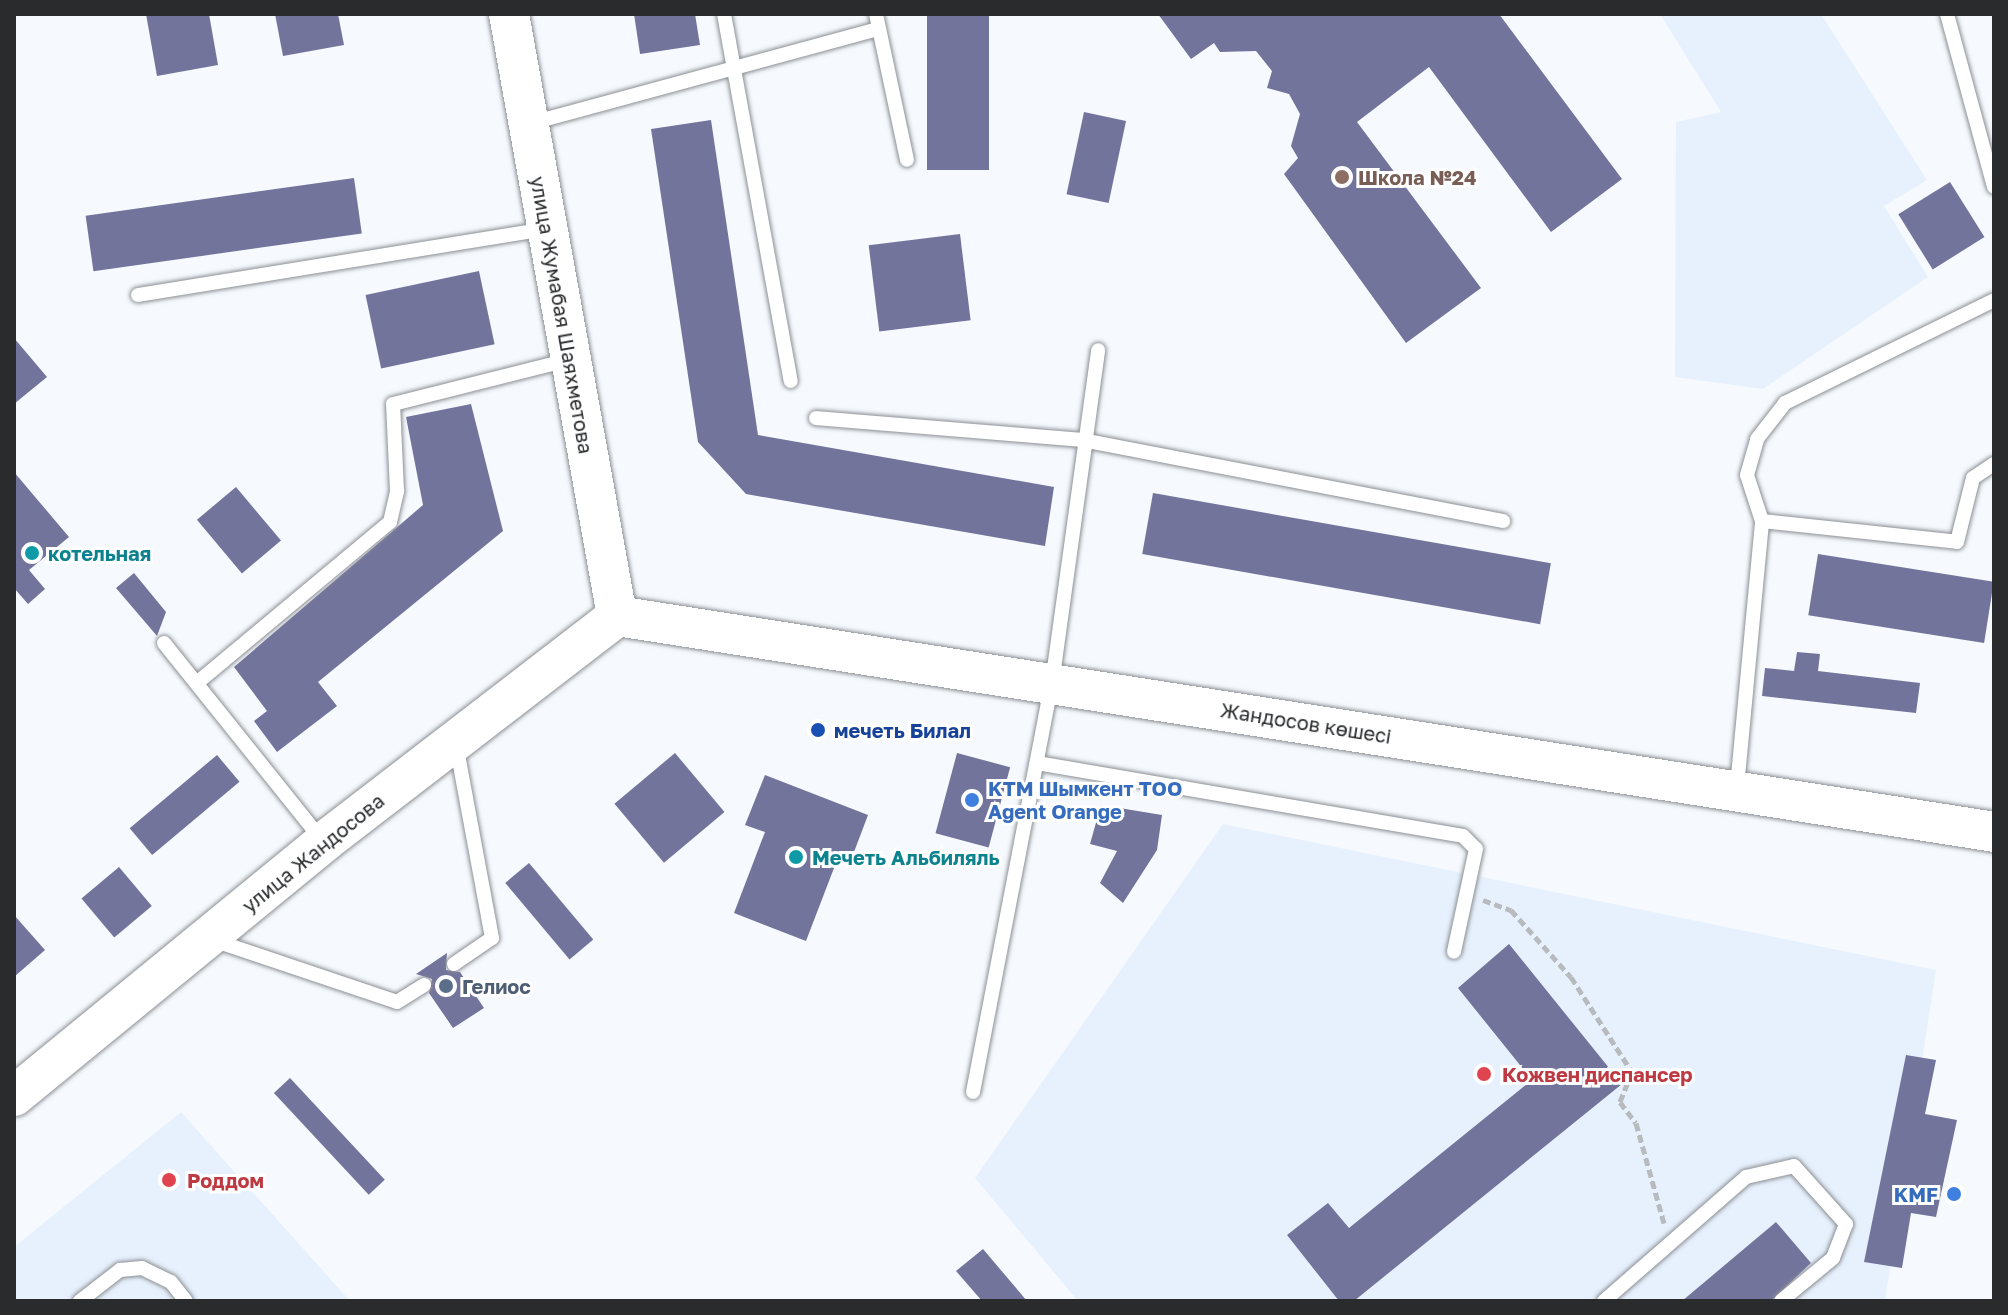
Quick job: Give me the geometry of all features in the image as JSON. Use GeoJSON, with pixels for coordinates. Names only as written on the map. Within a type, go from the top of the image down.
{"type":"FeatureCollection","features":[{"type":"Feature","properties":{"kind":"street","name":"улица Жумабая Шаяхметова"},"geometry":{"type":"LineString","coordinates":[[509,14],[617,616]]}},
{"type":"Feature","properties":{"kind":"street","name":"Жандосов көшесі"},"geometry":{"type":"LineString","coordinates":[[617,616],[1994,832]]}},
{"type":"Feature","properties":{"kind":"street","name":"улица Жандосова"},"geometry":{"type":"LineString","coordinates":[[14,1096],[324,842],[617,616]]}},
{"type":"Feature","properties":{"kind":"lane"},"geometry":{"type":"LineString","coordinates":[[724,14],[791,381]]}},
{"type":"Feature","properties":{"kind":"lane"},"geometry":{"type":"LineString","coordinates":[[1947,14],[1994,187]]}},
{"type":"Feature","properties":{"kind":"lane"},"geometry":{"type":"LineString","coordinates":[[528,125],[732,69],[877,22],[907,160]]}},
{"type":"Feature","properties":{"kind":"lane"},"geometry":{"type":"LineString","coordinates":[[138,295],[547,229]]}},
{"type":"Feature","properties":{"kind":"lane"},"geometry":{"type":"LineString","coordinates":[[1737,792],[1762,521],[1747,475],[1757,439],[1785,403],[1994,300]]}},
{"type":"Feature","properties":{"kind":"lane"},"geometry":{"type":"LineString","coordinates":[[973,1092],[1052,683],[1082,440],[1098,350]]}},
{"type":"Feature","properties":{"kind":"lane"},"geometry":{"type":"LineString","coordinates":[[198,682],[390,522],[397,491],[393,404],[569,360]]}},
{"type":"Feature","properties":{"kind":"lane"},"geometry":{"type":"LineString","coordinates":[[816,418],[1082,440],[1503,521]]}},
{"type":"Feature","properties":{"kind":"lane"},"geometry":{"type":"LineString","coordinates":[[1762,521],[1957,542],[1973,478],[1994,464]]}},
{"type":"Feature","properties":{"kind":"lane"},"geometry":{"type":"LineString","coordinates":[[164,643],[324,842]]}},
{"type":"Feature","properties":{"kind":"lane"},"geometry":{"type":"LineString","coordinates":[[454,964],[492,938],[455,740]]}},
{"type":"Feature","properties":{"kind":"lane"},"geometry":{"type":"LineString","coordinates":[[1037,763],[1463,836],[1476,849],[1469,894],[1454,952]]}},
{"type":"Feature","properties":{"kind":"lane"},"geometry":{"type":"LineString","coordinates":[[209,938],[397,1002],[424,985]]}},
{"type":"Feature","properties":{"kind":"lane"},"geometry":{"type":"LineString","coordinates":[[1604,1301],[1746,1177],[1794,1166],[1846,1224],[1833,1258],[1781,1301]]}},
{"type":"Feature","properties":{"kind":"lane"},"geometry":{"type":"LineString","coordinates":[[80,1301],[120,1270],[142,1268],[171,1282],[186,1301]]}},
{"type":"Feature","properties":{"kind":"path"},"geometry":{"type":"LineString","coordinates":[[1469,894],[1511,910],[1571,977],[1632,1072],[1620,1102],[1636,1123],[1670,1243]]}},
{"type":"Feature","properties":{"kind":"shaded area"},"geometry":{"type":"Polygon","coordinates":[[[1660,14],[1821,14],[1927,180],[1884,206],[1928,277],[1763,389],[1675,377],[1676,122],[1721,112],[1660,14]]]}},
{"type":"Feature","properties":{"kind":"shaded area","name":"Кожвен диспансер"},"geometry":{"type":"Polygon","coordinates":[[[1223,824],[1936,970],[1885,1301],[1078,1301],[975,1178],[1223,824]]]}},
{"type":"Feature","properties":{"kind":"shaded area","name":"Роддом"},"geometry":{"type":"Polygon","coordinates":[[[181,1112],[350,1301],[14,1301],[14,1247],[181,1112]]]}},
{"type":"Feature","properties":{"kind":"building"},"geometry":{"type":"Polygon","coordinates":[[[146,14],[209,14],[218,65],[157,76],[146,14]]]}},
{"type":"Feature","properties":{"kind":"building"},"geometry":{"type":"Polygon","coordinates":[[[275,14],[338,14],[344,45],[283,56],[275,14]]]}},
{"type":"Feature","properties":{"kind":"building"},"geometry":{"type":"Polygon","coordinates":[[[634,14],[695,14],[700,45],[640,54],[634,14]]]}},
{"type":"Feature","properties":{"kind":"building"},"geometry":{"type":"Polygon","coordinates":[[[927,14],[989,14],[989,170],[927,170],[927,14]]]}},
{"type":"Feature","properties":{"kind":"building","name":"Школа №24"},"geometry":{"type":"Polygon","coordinates":[[[1158,14],[1499,14],[1622,179],[1551,232],[1429,67],[1357,122],[1481,288],[1406,343],[1284,174],[1298,158],[1291,146],[1300,114],[1289,94],[1267,88],[1272,71],[1256,51],[1220,52],[1214,43],[1191,59],[1158,14]]]}},
{"type":"Feature","properties":{"kind":"building"},"geometry":{"type":"Polygon","coordinates":[[[1084,112],[1126,121],[1109,203],[1067,194],[1084,112]]]}},
{"type":"Feature","properties":{"kind":"building"},"geometry":{"type":"Polygon","coordinates":[[[711,120],[758,435],[1054,487],[1045,546],[746,494],[698,442],[651,129],[711,120]]]}},
{"type":"Feature","properties":{"kind":"building"},"geometry":{"type":"Polygon","coordinates":[[[354,178],[362,233],[93,271],[86,216],[354,178]]]}},
{"type":"Feature","properties":{"kind":"building"},"geometry":{"type":"Polygon","coordinates":[[[1950,182],[1984,237],[1933,269],[1898,214],[1950,182]]]}},
{"type":"Feature","properties":{"kind":"building"},"geometry":{"type":"Polygon","coordinates":[[[960,234],[971,320],[879,332],[869,245],[960,234]]]}},
{"type":"Feature","properties":{"kind":"building"},"geometry":{"type":"Polygon","coordinates":[[[479,271],[495,344],[381,368],[366,295],[479,271]]]}},
{"type":"Feature","properties":{"kind":"building"},"geometry":{"type":"Polygon","coordinates":[[[14,338],[47,377],[14,404],[14,338]]]}},
{"type":"Feature","properties":{"kind":"building"},"geometry":{"type":"Polygon","coordinates":[[[471,404],[503,531],[318,682],[337,706],[277,752],[254,721],[267,711],[234,667],[423,505],[406,417],[471,404]]]}},
{"type":"Feature","properties":{"kind":"building","name":"котельная"},"geometry":{"type":"Polygon","coordinates":[[[14,472],[69,537],[29,570],[45,589],[28,604],[14,588],[14,472]]]}},
{"type":"Feature","properties":{"kind":"building"},"geometry":{"type":"Polygon","coordinates":[[[236,487],[281,541],[242,573],[197,520],[236,487]]]}},
{"type":"Feature","properties":{"kind":"building"},"geometry":{"type":"Polygon","coordinates":[[[1153,493],[1551,563],[1540,624],[1142,554],[1153,493]]]}},
{"type":"Feature","properties":{"kind":"building"},"geometry":{"type":"Polygon","coordinates":[[[1818,554],[1994,582],[1984,643],[1808,615],[1818,554]]]}},
{"type":"Feature","properties":{"kind":"building"},"geometry":{"type":"Polygon","coordinates":[[[134,573],[166,612],[157,636],[116,588],[134,573]]]}},
{"type":"Feature","properties":{"kind":"building"},"geometry":{"type":"Polygon","coordinates":[[[1797,652],[1820,654],[1818,671],[1920,683],[1916,713],[1762,696],[1765,668],[1794,671],[1797,652]]]}},
{"type":"Feature","properties":{"kind":"building"},"geometry":{"type":"Polygon","coordinates":[[[675,753],[724,812],[664,863],[614,804],[675,753]]]}},
{"type":"Feature","properties":{"kind":"building","name":"KTM Шымкент ТОО Agent Orange"},"geometry":{"type":"Polygon","coordinates":[[[957,753],[1010,767],[989,847],[936,833],[957,753]]]}},
{"type":"Feature","properties":{"kind":"building"},"geometry":{"type":"Polygon","coordinates":[[[217,755],[239,782],[152,855],[130,828],[217,755]]]}},
{"type":"Feature","properties":{"kind":"building","name":"Мечеть Альбиляль"},"geometry":{"type":"Polygon","coordinates":[[[765,775],[868,815],[851,860],[839,855],[806,941],[734,913],[765,832],[745,825],[765,775]]]}},
{"type":"Feature","properties":{"kind":"building"},"geometry":{"type":"Polygon","coordinates":[[[1101,805],[1162,815],[1157,850],[1123,903],[1100,883],[1117,851],[1090,844],[1101,805]]]}},
{"type":"Feature","properties":{"kind":"building"},"geometry":{"type":"Polygon","coordinates":[[[529,863],[593,940],[570,960],[505,883],[529,863]]]}},
{"type":"Feature","properties":{"kind":"building"},"geometry":{"type":"Polygon","coordinates":[[[119,867],[152,906],[114,938],[81,898],[119,867]]]}},
{"type":"Feature","properties":{"kind":"building"},"geometry":{"type":"Polygon","coordinates":[[[14,915],[45,950],[14,977],[14,915]]]}},
{"type":"Feature","properties":{"kind":"building"},"geometry":{"type":"Polygon","coordinates":[[[1509,944],[1622,1084],[1354,1301],[1339,1301],[1287,1235],[1328,1203],[1349,1228],[1532,1080],[1458,988],[1509,944]]]}},
{"type":"Feature","properties":{"kind":"building"},"geometry":{"type":"Polygon","coordinates":[[[447,953],[446,970],[460,972],[484,1008],[453,1028],[429,993],[432,979],[416,974],[447,953]]]}},
{"type":"Feature","properties":{"kind":"building"},"geometry":{"type":"Polygon","coordinates":[[[1906,1055],[1936,1060],[1925,1114],[1957,1120],[1936,1217],[1911,1213],[1902,1268],[1864,1262],[1906,1055]]]}},
{"type":"Feature","properties":{"kind":"building"},"geometry":{"type":"Polygon","coordinates":[[[290,1078],[385,1180],[369,1195],[274,1093],[290,1078]]]}},
{"type":"Feature","properties":{"kind":"building"},"geometry":{"type":"Polygon","coordinates":[[[1776,1222],[1811,1263],[1771,1301],[1682,1301],[1776,1222]]]}},
{"type":"Feature","properties":{"kind":"building"},"geometry":{"type":"Polygon","coordinates":[[[983,1249],[1027,1301],[982,1301],[956,1271],[983,1249]]]}},
{"type":"Feature","properties":{"kind":"place","name":"Школа №24"},"geometry":{"type":"Point","coordinates":[1342,177]}},
{"type":"Feature","properties":{"kind":"place","name":"котельная"},"geometry":{"type":"Point","coordinates":[32,553]}},
{"type":"Feature","properties":{"kind":"place","name":"мечеть Билал"},"geometry":{"type":"Point","coordinates":[818,730]}},
{"type":"Feature","properties":{"kind":"place","name":"KTM Шымкент ТОО Agent Orange"},"geometry":{"type":"Point","coordinates":[972,800]}},
{"type":"Feature","properties":{"kind":"place","name":"Мечеть Альбиляль"},"geometry":{"type":"Point","coordinates":[796,857]}},
{"type":"Feature","properties":{"kind":"place","name":"Гелиос"},"geometry":{"type":"Point","coordinates":[446,986]}},
{"type":"Feature","properties":{"kind":"place","name":"Кожвен диспансер"},"geometry":{"type":"Point","coordinates":[1484,1074]}},
{"type":"Feature","properties":{"kind":"place","name":"Роддом"},"geometry":{"type":"Point","coordinates":[169,1180]}},
{"type":"Feature","properties":{"kind":"place","name":"KMF"},"geometry":{"type":"Point","coordinates":[1954,1194]}}]}
